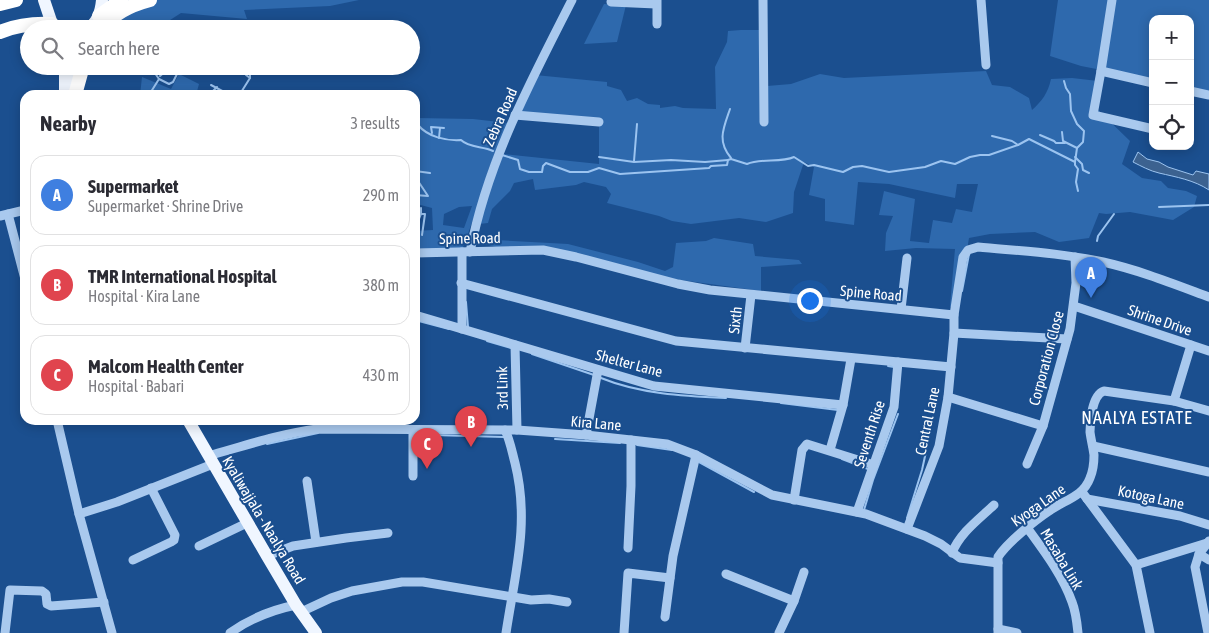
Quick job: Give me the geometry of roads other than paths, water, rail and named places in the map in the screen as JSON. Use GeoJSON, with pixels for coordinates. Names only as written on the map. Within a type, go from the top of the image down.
{"type":"FeatureCollection","features":[{"type":"Feature","properties":{"kind":"highway"},"geometry":{"type":"LineString","coordinates":[[0,4],[16,0]]}},
{"type":"Feature","properties":{"kind":"highway"},"geometry":{"type":"LineString","coordinates":[[103,20],[121,0]]}},
{"type":"Feature","properties":{"kind":"highway"},"geometry":{"type":"LineString","coordinates":[[105,20],[128,7],[150,0]]}},
{"type":"Feature","properties":{"kind":"highway"},"geometry":{"type":"LineString","coordinates":[[0,32],[20,25]]}},
{"type":"Feature","properties":{"kind":"highway"},"geometry":{"type":"LineString","coordinates":[[72,90],[79,75]]}},
{"type":"Feature","properties":{"kind":"main road"},"geometry":{"type":"LineString","coordinates":[[44,0],[52,20]]}},
{"type":"Feature","properties":{"kind":"main road"},"geometry":{"type":"LineString","coordinates":[[101,20],[102,0]]}},
{"type":"Feature","properties":{"kind":"main road"},"geometry":{"type":"LineString","coordinates":[[67,75],[69,90]]}},
{"type":"Feature","properties":{"kind":"main road"},"geometry":{"type":"LineString","coordinates":[[71,90],[73,75]]}},
{"type":"Feature","properties":{"kind":"main road","name":"Kyaliwajjala - Naalya Road"},"geometry":{"type":"LineString","coordinates":[[191,425],[266,556],[298,609],[316,633]]}},
{"type":"Feature","properties":{"kind":"street","name":"Zebra Road"},"geometry":{"type":"LineString","coordinates":[[462,329],[466,252],[491,172],[515,115],[572,0]]}},
{"type":"Feature","properties":{"kind":"street"},"geometry":{"type":"LineString","coordinates":[[763,0],[764,122]]}},
{"type":"Feature","properties":{"kind":"street"},"geometry":{"type":"LineString","coordinates":[[981,0],[986,65]]}},
{"type":"Feature","properties":{"kind":"street"},"geometry":{"type":"LineString","coordinates":[[1112,0],[1093,115],[1149,127]]}},
{"type":"Feature","properties":{"kind":"street"},"geometry":{"type":"LineString","coordinates":[[611,2],[656,2],[657,24]]}},
{"type":"Feature","properties":{"kind":"street"},"geometry":{"type":"LineString","coordinates":[[1101,71],[1149,82]]}},
{"type":"Feature","properties":{"kind":"street"},"geometry":{"type":"LineString","coordinates":[[1194,92],[1209,94]]}},
{"type":"Feature","properties":{"kind":"street"},"geometry":{"type":"LineString","coordinates":[[515,115],[599,122]]}},
{"type":"Feature","properties":{"kind":"street"},"geometry":{"type":"LineString","coordinates":[[20,211],[4,215],[20,264]]}},
{"type":"Feature","properties":{"kind":"street"},"geometry":{"type":"LineString","coordinates":[[954,315],[963,258],[970,248],[978,247],[1075,257],[1106,263],[1209,297]]}},
{"type":"Feature","properties":{"kind":"street","name":"Spine Road"},"geometry":{"type":"LineString","coordinates":[[420,253],[543,250],[678,284],[710,290],[954,315]]}},
{"type":"Feature","properties":{"kind":"street","name":"Corporation Close"},"geometry":{"type":"LineString","coordinates":[[1027,464],[1043,426],[1068,339],[1076,283],[1075,257]]}},
{"type":"Feature","properties":{"kind":"street"},"geometry":{"type":"LineString","coordinates":[[901,309],[907,258]]}},
{"type":"Feature","properties":{"kind":"street"},"geometry":{"type":"LineString","coordinates":[[464,284],[676,341],[951,368]]}},
{"type":"Feature","properties":{"kind":"street","name":"Sixth"},"geometry":{"type":"LineString","coordinates":[[745,348],[751,294]]}},
{"type":"Feature","properties":{"kind":"street","name":"Shrine Drive"},"geometry":{"type":"LineString","coordinates":[[1074,306],[1209,351]]}},
{"type":"Feature","properties":{"kind":"street","name":"Central Lane"},"geometry":{"type":"LineString","coordinates":[[907,528],[939,446],[948,397],[954,315]]}},
{"type":"Feature","properties":{"kind":"street","name":"Shelter Lane"},"geometry":{"type":"LineString","coordinates":[[420,316],[514,345],[597,374],[654,386],[843,405]]}},
{"type":"Feature","properties":{"kind":"street"},"geometry":{"type":"LineString","coordinates":[[954,333],[1068,339]]}},
{"type":"Feature","properties":{"kind":"street","name":"3rd Link"},"geometry":{"type":"LineString","coordinates":[[514,345],[517,430]]}},
{"type":"Feature","properties":{"kind":"street"},"geometry":{"type":"LineString","coordinates":[[1174,401],[1192,345]]}},
{"type":"Feature","properties":{"kind":"street"},"geometry":{"type":"LineString","coordinates":[[830,450],[843,405],[850,359]]}},
{"type":"Feature","properties":{"kind":"street","name":"Seventh Rise"},"geometry":{"type":"LineString","coordinates":[[858,512],[894,407],[898,362]]}},
{"type":"Feature","properties":{"kind":"street"},"geometry":{"type":"LineString","coordinates":[[586,436],[597,374]]}},
{"type":"Feature","properties":{"kind":"street","name":"Kyoga Lane"},"geometry":{"type":"LineString","coordinates":[[998,563],[998,557],[1003,550],[1048,511],[1085,495],[1093,469],[1093,446],[1090,425],[1095,400],[1100,392],[1174,401],[1209,411]]}},
{"type":"Feature","properties":{"kind":"street"},"geometry":{"type":"LineString","coordinates":[[948,397],[1043,426]]}},
{"type":"Feature","properties":{"kind":"street"},"geometry":{"type":"LineString","coordinates":[[58,425],[79,514],[112,633]]}},
{"type":"Feature","properties":{"kind":"street","name":"Kira Lane"},"geometry":{"type":"LineString","coordinates":[[79,514],[117,502],[151,488],[210,460],[296,432],[317,429],[517,430],[586,436],[632,443],[667,444],[765,492],[794,500],[858,512],[907,528],[936,541],[956,556]]}},
{"type":"Feature","properties":{"kind":"street"},"geometry":{"type":"LineString","coordinates":[[413,430],[413,476]]}},
{"type":"Feature","properties":{"kind":"street"},"geometry":{"type":"LineString","coordinates":[[505,430],[516,468],[522,503],[521,546],[506,633]]}},
{"type":"Feature","properties":{"kind":"street"},"geometry":{"type":"LineString","coordinates":[[628,548],[632,443]]}},
{"type":"Feature","properties":{"kind":"street"},"geometry":{"type":"LineString","coordinates":[[794,500],[803,447],[807,444],[874,465]]}},
{"type":"Feature","properties":{"kind":"street"},"geometry":{"type":"LineString","coordinates":[[1093,446],[1209,472]]}},
{"type":"Feature","properties":{"kind":"street"},"geometry":{"type":"LineString","coordinates":[[665,617],[673,556],[696,458]]}},
{"type":"Feature","properties":{"kind":"street"},"geometry":{"type":"LineString","coordinates":[[307,481],[316,542]]}},
{"type":"Feature","properties":{"kind":"street"},"geometry":{"type":"LineString","coordinates":[[132,560],[171,542],[175,536],[151,488]]}},
{"type":"Feature","properties":{"kind":"street"},"geometry":{"type":"LineString","coordinates":[[1085,495],[1136,565],[1150,633]]}},
{"type":"Feature","properties":{"kind":"street","name":"Kotoga Lane"},"geometry":{"type":"LineString","coordinates":[[1085,495],[1180,516],[1209,525]]}},
{"type":"Feature","properties":{"kind":"street"},"geometry":{"type":"LineString","coordinates":[[994,505],[957,542],[956,556],[998,563],[998,631],[1017,633]]}},
{"type":"Feature","properties":{"kind":"street"},"geometry":{"type":"LineString","coordinates":[[198,546],[247,523]]}},
{"type":"Feature","properties":{"kind":"street","name":"Masaba Link"},"geometry":{"type":"LineString","coordinates":[[1028,529],[1067,590],[1073,603],[1078,633]]}},
{"type":"Feature","properties":{"kind":"street"},"geometry":{"type":"LineString","coordinates":[[266,556],[293,546],[388,533]]}},
{"type":"Feature","properties":{"kind":"street"},"geometry":{"type":"LineString","coordinates":[[1136,565],[1208,542]]}},
{"type":"Feature","properties":{"kind":"street"},"geometry":{"type":"LineString","coordinates":[[1208,542],[1199,554],[1195,567],[1208,633]]}},
{"type":"Feature","properties":{"kind":"street"},"geometry":{"type":"LineString","coordinates":[[1199,554],[1209,560]]}},
{"type":"Feature","properties":{"kind":"street"},"geometry":{"type":"LineString","coordinates":[[779,633],[794,601],[804,572]]}},
{"type":"Feature","properties":{"kind":"street"},"geometry":{"type":"LineString","coordinates":[[624,633],[628,573],[670,578]]}},
{"type":"Feature","properties":{"kind":"street"},"geometry":{"type":"LineString","coordinates":[[726,574],[794,601]]}},
{"type":"Feature","properties":{"kind":"street"},"geometry":{"type":"LineString","coordinates":[[230,633],[246,622],[275,609],[298,609],[352,591],[402,582],[423,582],[531,600],[557,599],[567,602]]}},
{"type":"Feature","properties":{"kind":"street"},"geometry":{"type":"LineString","coordinates":[[5,633],[5,589],[42,591],[46,594],[47,604],[52,606],[104,602]]}},
{"type":"Feature","properties":{"kind":"waterway"},"geometry":{"type":"LineString","coordinates":[[156,75],[159,79],[169,84],[173,82],[176,75]]}},
{"type":"Feature","properties":{"kind":"waterway"},"geometry":{"type":"LineString","coordinates":[[246,75],[250,78]]}},
{"type":"Feature","properties":{"kind":"waterway"},"geometry":{"type":"LineString","coordinates":[[242,90],[250,75]]}},
{"type":"Feature","properties":{"kind":"waterway"},"geometry":{"type":"LineString","coordinates":[[152,90],[159,79]]}},
{"type":"Feature","properties":{"kind":"waterway"},"geometry":{"type":"LineString","coordinates":[[1064,81],[1070,94],[1071,111],[1077,124],[1084,131],[1083,142],[1077,148]]}},
{"type":"Feature","properties":{"kind":"waterway"},"geometry":{"type":"LineString","coordinates":[[211,85],[220,90]]}},
{"type":"Feature","properties":{"kind":"waterway"},"geometry":{"type":"LineString","coordinates":[[214,90],[217,87]]}},
{"type":"Feature","properties":{"kind":"waterway"},"geometry":{"type":"LineString","coordinates":[[730,109],[723,140],[724,146],[731,158]]}},
{"type":"Feature","properties":{"kind":"waterway"},"geometry":{"type":"LineString","coordinates":[[634,161],[637,124]]}},
{"type":"Feature","properties":{"kind":"waterway"},"geometry":{"type":"LineString","coordinates":[[420,127],[427,133],[438,137],[449,140],[461,140],[464,143],[493,151]]}},
{"type":"Feature","properties":{"kind":"waterway"},"geometry":{"type":"LineString","coordinates":[[432,133],[431,127],[444,128]]}},
{"type":"Feature","properties":{"kind":"waterway"},"geometry":{"type":"LineString","coordinates":[[439,138],[440,128]]}},
{"type":"Feature","properties":{"kind":"waterway"},"geometry":{"type":"LineString","coordinates":[[1062,132],[1063,141],[1077,148],[1075,162]]}},
{"type":"Feature","properties":{"kind":"waterway"},"geometry":{"type":"LineString","coordinates":[[1040,135],[1056,143],[1065,143]]}},
{"type":"Feature","properties":{"kind":"waterway"},"geometry":{"type":"LineString","coordinates":[[992,136],[1012,141],[1018,145]]}},
{"type":"Feature","properties":{"kind":"waterway"},"geometry":{"type":"LineString","coordinates":[[502,155],[518,160],[520,169],[529,172],[542,172],[543,166],[546,163],[570,172],[588,172],[599,168],[620,174],[709,168],[711,166],[727,165],[728,160],[731,159],[747,164],[794,157],[808,166],[814,165],[843,172],[853,167],[862,166],[889,172],[925,167],[941,161],[955,164],[970,157],[989,155],[1029,139],[1075,162],[1078,169],[1076,182],[1078,191]]}},
{"type":"Feature","properties":{"kind":"waterway"},"geometry":{"type":"LineString","coordinates":[[599,157],[634,162],[671,160],[705,162],[728,160]]}},
{"type":"Feature","properties":{"kind":"waterway"},"geometry":{"type":"LineString","coordinates":[[1075,157],[1082,164],[1083,170],[1089,173]]}},
{"type":"Feature","properties":{"kind":"waterway"},"geometry":{"type":"LineString","coordinates":[[420,172],[430,173]]}},
{"type":"Feature","properties":{"kind":"waterway"},"geometry":{"type":"LineString","coordinates":[[420,184],[428,196],[420,195]]}},
{"type":"Feature","properties":{"kind":"waterway"},"geometry":{"type":"LineString","coordinates":[[1159,207],[1209,205]]}},
{"type":"Feature","properties":{"kind":"waterway"},"geometry":{"type":"LineString","coordinates":[[420,216],[421,208]]}},
{"type":"Feature","properties":{"kind":"waterway"},"geometry":{"type":"LineString","coordinates":[[421,214],[425,214],[422,235]]}},
{"type":"Feature","properties":{"kind":"waterway"},"geometry":{"type":"LineString","coordinates":[[1097,241],[1098,236],[1114,214]]}},
{"type":"Feature","properties":{"kind":"waterway"},"geometry":{"type":"LineString","coordinates":[[962,291],[969,254]]}},
{"type":"Feature","properties":{"kind":"waterway"},"geometry":{"type":"LineString","coordinates":[[466,302],[468,327]]}},
{"type":"Feature","properties":{"kind":"waterway"},"geometry":{"type":"LineString","coordinates":[[420,321],[449,329]]}},
{"type":"Feature","properties":{"kind":"waterway"},"geometry":{"type":"LineString","coordinates":[[487,341],[511,348]]}},
{"type":"Feature","properties":{"kind":"waterway"},"geometry":{"type":"LineString","coordinates":[[532,354],[594,375]]}},
{"type":"Feature","properties":{"kind":"waterway"},"geometry":{"type":"LineString","coordinates":[[888,366],[894,367]]}},
{"type":"Feature","properties":{"kind":"waterway"},"geometry":{"type":"LineString","coordinates":[[601,378],[647,391],[726,398]]}},
{"type":"Feature","properties":{"kind":"waterway"},"geometry":{"type":"LineString","coordinates":[[781,403],[838,410]]}},
{"type":"Feature","properties":{"kind":"waterway"},"geometry":{"type":"LineString","coordinates":[[864,510],[873,480],[898,414]]}},
{"type":"Feature","properties":{"kind":"waterway"},"geometry":{"type":"LineString","coordinates":[[267,444],[318,433]]}},
{"type":"Feature","properties":{"kind":"waterway"},"geometry":{"type":"LineString","coordinates":[[433,435],[504,437]]}},
{"type":"Feature","properties":{"kind":"waterway"},"geometry":{"type":"LineString","coordinates":[[907,518],[922,470],[929,438]]}},
{"type":"Feature","properties":{"kind":"waterway"},"geometry":{"type":"LineString","coordinates":[[555,439],[620,443]]}},
{"type":"Feature","properties":{"kind":"waterway"},"geometry":{"type":"LineString","coordinates":[[637,445],[672,450]]}},
{"type":"Feature","properties":{"kind":"waterway"},"geometry":{"type":"LineString","coordinates":[[842,459],[868,469]]}},
{"type":"Feature","properties":{"kind":"waterway"},"geometry":{"type":"LineString","coordinates":[[699,462],[754,492]]}},
{"type":"Feature","properties":{"kind":"place","name":"Supermarket"},"geometry":{"type":"Point","coordinates":[1091,298]}},
{"type":"Feature","properties":{"kind":"place","name":"TMR International Hospital"},"geometry":{"type":"Point","coordinates":[471,447]}},
{"type":"Feature","properties":{"kind":"place","name":"Malcom Health Center"},"geometry":{"type":"Point","coordinates":[427,469]}},
{"type":"Feature","properties":{"kind":"district","name":"NAALYA ESTATE"},"geometry":{"type":"Point","coordinates":[1137,417]}}]}
